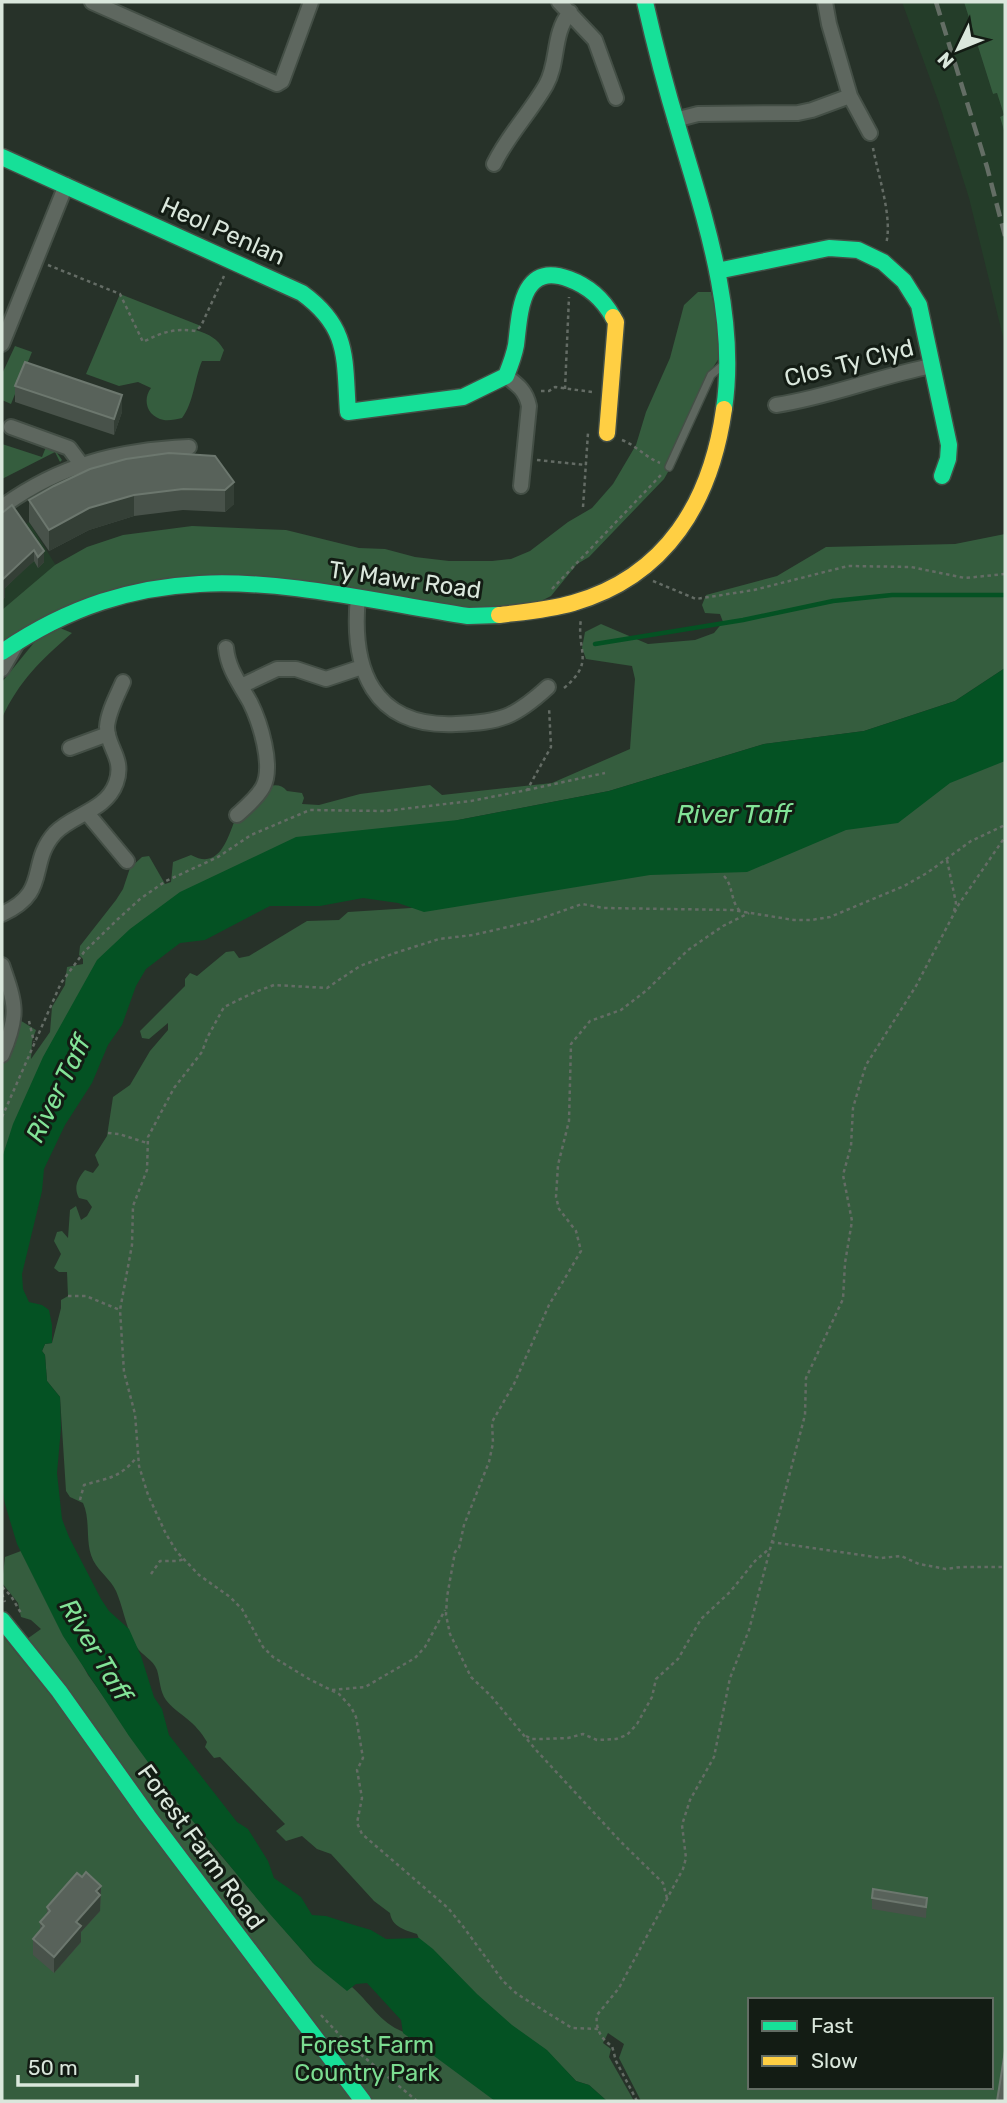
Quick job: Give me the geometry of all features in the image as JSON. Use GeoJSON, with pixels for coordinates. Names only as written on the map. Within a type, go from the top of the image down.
{"type":"FeatureCollection","features":[{"type":"Feature","properties":{"kind":"street"},"geometry":{"type":"LineString","coordinates":[[92,2],[277,84],[282,81],[311,2]]}},
{"type":"Feature","properties":{"kind":"street","name":"Ty Mawr Road"},"geometry":{"type":"LineString","coordinates":[[2,652],[20,638],[65,614],[152,589],[204,583],[266,583],[477,617],[546,610],[571,604],[618,584],[664,551],[684,527],[708,480],[722,432],[727,362],[717,271],[645,2]]}},
{"type":"Feature","properties":{"kind":"street"},"geometry":{"type":"LineString","coordinates":[[825,2],[850,96],[870,133]]}},
{"type":"Feature","properties":{"kind":"street"},"geometry":{"type":"LineString","coordinates":[[565,7],[600,47],[616,98]]}},
{"type":"Feature","properties":{"kind":"street"},"geometry":{"type":"LineString","coordinates":[[494,164],[509,136],[547,84],[565,7]]}},
{"type":"Feature","properties":{"kind":"street"},"geometry":{"type":"LineString","coordinates":[[675,120],[698,114],[798,113],[850,96]]}},
{"type":"Feature","properties":{"kind":"street","name":"Heol Penlan"},"geometry":{"type":"LineString","coordinates":[[2,157],[302,293],[326,312],[335,327],[340,341],[348,412],[463,397],[506,376]]}},
{"type":"Feature","properties":{"kind":"street"},"geometry":{"type":"LineString","coordinates":[[2,344],[66,185]]}},
{"type":"Feature","properties":{"kind":"street","name":"Clos Ty Clyd"},"geometry":{"type":"LineString","coordinates":[[717,271],[832,247],[872,254],[895,270],[909,285],[919,305],[950,453],[942,476]]}},
{"type":"Feature","properties":{"kind":"street"},"geometry":{"type":"LineString","coordinates":[[521,486],[530,406],[522,388],[506,376],[514,354],[523,294],[533,282],[547,276],[570,279],[593,290],[611,312],[615,322],[607,433]]}},
{"type":"Feature","properties":{"kind":"street","name":"Clos Ty Clyd"},"geometry":{"type":"LineString","coordinates":[[776,405],[810,400],[894,373],[932,366]]}},
{"type":"Feature","properties":{"kind":"street"},"geometry":{"type":"LineString","coordinates":[[11,427],[69,448],[81,464]]}},
{"type":"Feature","properties":{"kind":"street"},"geometry":{"type":"LineString","coordinates":[[2,507],[42,481],[81,464],[155,448],[189,447]]}},
{"type":"Feature","properties":{"kind":"street"},"geometry":{"type":"LineString","coordinates":[[358,597],[356,638],[362,667],[376,695],[400,714],[430,724],[474,723],[507,717],[552,694]]}},
{"type":"Feature","properties":{"kind":"street"},"geometry":{"type":"LineString","coordinates":[[2,669],[20,638]]}},
{"type":"Feature","properties":{"kind":"street"},"geometry":{"type":"LineString","coordinates":[[226,648],[231,670],[256,717],[262,736],[266,773],[262,788],[237,815]]}},
{"type":"Feature","properties":{"kind":"street"},"geometry":{"type":"LineString","coordinates":[[241,686],[277,669],[296,669],[326,679],[362,667]]}},
{"type":"Feature","properties":{"kind":"street"},"geometry":{"type":"LineString","coordinates":[[2,914],[17,907],[32,892],[45,849],[55,833],[104,800],[116,784],[118,757],[108,734],[108,721],[123,682]]}},
{"type":"Feature","properties":{"kind":"street"},"geometry":{"type":"LineString","coordinates":[[70,748],[108,734]]}},
{"type":"Feature","properties":{"kind":"street"},"geometry":{"type":"LineString","coordinates":[[87,813],[127,861]]}},
{"type":"Feature","properties":{"kind":"street"},"geometry":{"type":"LineString","coordinates":[[2,965],[15,1008],[2,1055]]}},
{"type":"Feature","properties":{"kind":"street","name":"Forest Farm Road"},"geometry":{"type":"LineString","coordinates":[[2,1620],[77,1716],[173,1850],[363,2101]]}},
{"type":"Feature","properties":{"kind":"lane"},"geometry":{"type":"LineString","coordinates":[[669,467],[711,375],[727,362]]}},
{"type":"Feature","properties":{"kind":"path"},"geometry":{"type":"LineString","coordinates":[[870,133],[889,236],[882,261]]}},
{"type":"Feature","properties":{"kind":"path"},"geometry":{"type":"LineString","coordinates":[[35,260],[120,294],[143,341],[164,331],[197,331],[231,260]]}},
{"type":"Feature","properties":{"kind":"path"},"geometry":{"type":"LineString","coordinates":[[565,388],[570,279]]}},
{"type":"Feature","properties":{"kind":"path"},"geometry":{"type":"LineString","coordinates":[[522,388],[549,391],[555,387],[610,393]]}},
{"type":"Feature","properties":{"kind":"path"},"geometry":{"type":"LineString","coordinates":[[583,507],[589,429]]}},
{"type":"Feature","properties":{"kind":"path"},"geometry":{"type":"LineString","coordinates":[[577,564],[669,467],[645,457],[636,446],[607,433]]}},
{"type":"Feature","properties":{"kind":"path"},"geometry":{"type":"LineString","coordinates":[[524,459],[586,465]]}},
{"type":"Feature","properties":{"kind":"path"},"geometry":{"type":"LineString","coordinates":[[647,578],[696,599],[754,590],[848,566],[911,567],[965,578],[1005,574]]}},
{"type":"Feature","properties":{"kind":"path"},"geometry":{"type":"LineString","coordinates":[[527,790],[550,754],[552,735],[549,710],[552,694],[581,670],[583,661],[580,620],[584,616]]}},
{"type":"Feature","properties":{"kind":"path"},"geometry":{"type":"LineString","coordinates":[[2,1117],[61,983],[84,953],[118,919],[140,898],[166,881],[218,857],[251,835],[310,810],[386,811],[471,801],[605,773]]}},
{"type":"Feature","properties":{"kind":"path"},"geometry":{"type":"LineString","coordinates":[[598,2029],[572,2028],[517,1994],[503,1981],[463,1924],[362,1834],[356,1823],[362,1798],[357,1770],[363,1758],[356,1717],[346,1701],[332,1690],[273,1657],[263,1647],[242,1609],[199,1575],[177,1552],[166,1534],[148,1495],[137,1457],[135,1414],[124,1371],[120,1310],[132,1245],[132,1206],[147,1170],[148,1137],[169,1097],[202,1052],[224,1007],[274,985],[327,988],[360,966],[395,953],[439,939],[473,935],[534,921],[582,904],[604,908],[740,911],[794,920],[830,917],[904,886],[971,841],[1005,825]]}},
{"type":"Feature","properties":{"kind":"path"},"geometry":{"type":"LineString","coordinates":[[637,2101],[616,2061],[612,2046],[598,2029],[597,2015],[620,1988],[683,1869],[686,1858],[682,1825],[690,1800],[714,1757],[730,1678],[750,1630],[805,1415],[806,1378],[843,1299],[852,1221],[843,1175],[851,1146],[853,1108],[866,1065],[916,986],[954,914],[1005,837]]}},
{"type":"Feature","properties":{"kind":"path"},"geometry":{"type":"LineString","coordinates":[[947,859],[956,903],[954,914]]}},
{"type":"Feature","properties":{"kind":"path"},"geometry":{"type":"LineString","coordinates":[[724,876],[730,883],[734,903],[740,911]]}},
{"type":"Feature","properties":{"kind":"path"},"geometry":{"type":"LineString","coordinates":[[667,1902],[668,1893],[663,1882],[621,1842],[471,1677],[450,1633],[446,1609],[455,1552],[459,1548],[464,1525],[489,1462],[493,1443],[492,1422],[514,1384],[549,1305],[581,1251],[576,1231],[559,1209],[556,1197],[558,1165],[571,1101],[571,1044],[590,1021],[621,1010],[647,990],[688,950],[723,926],[752,912]]}},
{"type":"Feature","properties":{"kind":"path"},"geometry":{"type":"LineString","coordinates":[[108,1133],[119,1133],[147,1143]]}},
{"type":"Feature","properties":{"kind":"path"},"geometry":{"type":"LineString","coordinates":[[68,1296],[86,1296],[120,1310]]}},
{"type":"Feature","properties":{"kind":"path"},"geometry":{"type":"LineString","coordinates":[[80,1500],[84,1485],[106,1480],[126,1468],[137,1457]]}},
{"type":"Feature","properties":{"kind":"path"},"geometry":{"type":"LineString","coordinates":[[771,1542],[881,1558],[901,1556],[919,1564],[946,1569],[1005,1567]]}},
{"type":"Feature","properties":{"kind":"path"},"geometry":{"type":"LineString","coordinates":[[524,1735],[532,1739],[568,1738],[583,1734],[597,1740],[616,1739],[627,1735],[637,1724],[652,1697],[656,1679],[678,1660],[701,1619],[769,1549]]}},
{"type":"Feature","properties":{"kind":"path"},"geometry":{"type":"LineString","coordinates":[[151,1574],[160,1561],[184,1559]]}},
{"type":"Feature","properties":{"kind":"path"},"geometry":{"type":"LineString","coordinates":[[332,1690],[365,1687],[415,1658],[425,1647],[446,1609]]}},
{"type":"Feature","properties":{"kind":"shaded area"},"geometry":{"type":"Polygon","coordinates":[[[902,2],[964,2],[993,94],[997,93],[1004,115],[1000,117],[1005,134],[1005,345],[969,198],[939,103],[902,2]]]}},
{"type":"Feature","properties":{"kind":"shaded area"},"geometry":{"type":"Polygon","coordinates":[[[2,520],[20,528],[29,522],[60,572],[2,615],[2,520]]]}},
{"type":"Feature","properties":{"kind":"green space"},"geometry":{"type":"Polygon","coordinates":[[[964,2],[1005,2],[1005,134],[1000,117],[1004,115],[997,93],[993,94],[964,2]]]}},
{"type":"Feature","properties":{"kind":"green space"},"geometry":{"type":"Polygon","coordinates":[[[698,292],[711,292],[724,350],[707,377],[676,458],[664,479],[589,557],[577,564],[551,596],[533,605],[483,609],[189,577],[2,644],[2,610],[55,565],[87,547],[123,535],[192,526],[286,530],[359,548],[385,549],[415,557],[449,561],[511,559],[530,551],[568,522],[592,508],[613,484],[636,445],[646,412],[670,358],[684,305],[698,292]]]}},
{"type":"Feature","properties":{"kind":"green space"},"geometry":{"type":"Polygon","coordinates":[[[120,294],[201,326],[196,330],[213,337],[224,350],[220,361],[202,361],[189,405],[182,418],[166,420],[150,412],[147,398],[151,388],[138,382],[119,386],[86,374],[120,294]]]}},
{"type":"Feature","properties":{"kind":"green space"},"geometry":{"type":"Polygon","coordinates":[[[15,346],[32,352],[11,404],[2,400],[2,374],[15,346]]]}},
{"type":"Feature","properties":{"kind":"green space"},"geometry":{"type":"Polygon","coordinates":[[[2,444],[42,457],[46,447],[57,450],[62,460],[60,462],[55,452],[2,479],[2,444]]]}},
{"type":"Feature","properties":{"kind":"green space"},"geometry":{"type":"Polygon","coordinates":[[[1005,534],[1005,668],[955,701],[864,731],[764,744],[609,791],[458,820],[177,907],[2,1220],[2,1061],[18,1019],[36,1030],[31,1059],[50,1032],[52,1007],[65,985],[67,967],[83,964],[79,955],[80,946],[116,900],[130,868],[142,857],[149,856],[165,884],[171,882],[173,862],[191,855],[209,859],[216,855],[226,842],[236,817],[249,815],[258,796],[275,785],[287,791],[302,793],[302,804],[319,805],[360,794],[430,785],[442,795],[552,783],[630,749],[635,679],[632,666],[586,659],[582,648],[585,632],[601,624],[648,644],[695,640],[714,633],[723,622],[720,614],[705,613],[702,605],[706,595],[777,576],[826,547],[955,544],[1005,534]]]}},
{"type":"Feature","properties":{"kind":"green space"},"geometry":{"type":"Polygon","coordinates":[[[60,628],[72,633],[32,672],[2,718],[2,682],[41,634],[60,628]]]}},
{"type":"Feature","properties":{"kind":"green space"},"geometry":{"type":"Polygon","coordinates":[[[1005,751],[1005,2101],[641,2101],[619,2058],[624,2044],[608,2033],[603,2043],[611,2049],[609,2057],[634,2101],[607,2101],[589,2085],[576,2081],[547,2051],[535,2050],[422,1946],[417,1934],[396,1925],[390,1913],[374,1901],[331,1854],[317,1849],[302,1836],[286,1841],[276,1831],[285,1824],[220,1757],[214,1758],[205,1747],[207,1742],[200,1732],[166,1700],[155,1666],[136,1646],[116,1591],[92,1558],[83,1503],[70,1497],[66,1491],[60,1397],[47,1381],[45,1355],[42,1351],[45,1344],[52,1343],[61,1300],[68,1296],[67,1272],[59,1272],[54,1268],[61,1254],[54,1241],[57,1232],[62,1231],[68,1238],[70,1210],[76,1206],[81,1220],[92,1207],[87,1200],[79,1198],[76,1190],[78,1179],[85,1170],[93,1173],[99,1165],[95,1155],[107,1136],[113,1097],[130,1085],[150,1051],[168,1030],[168,1023],[149,1039],[142,1038],[140,1031],[185,986],[185,979],[190,973],[197,976],[226,952],[234,951],[239,958],[249,956],[307,921],[339,920],[348,912],[411,908],[464,891],[1005,751]]]}},
{"type":"Feature","properties":{"kind":"green space","name":"Forest Farm Country Park"},"geometry":{"type":"Polygon","coordinates":[[[21,1551],[88,1675],[208,1840],[313,1963],[347,1988],[352,1987],[395,2028],[416,2036],[503,2101],[2,2101],[2,1635],[90,1744],[27,1639],[41,1629],[31,1620],[21,1617],[18,1603],[2,1583],[5,1557],[21,1551]]]}},
{"type":"Feature","properties":{"kind":"water","name":"River Taff"},"geometry":{"type":"Polygon","coordinates":[[[1005,668],[1005,761],[950,783],[898,823],[846,830],[747,872],[650,875],[424,912],[398,903],[363,898],[320,906],[270,906],[205,940],[180,943],[146,969],[136,986],[122,1025],[108,1045],[92,1083],[65,1125],[44,1169],[42,1191],[22,1274],[23,1289],[29,1302],[49,1310],[52,1325],[52,1343],[45,1344],[42,1351],[45,1355],[47,1381],[60,1397],[61,1428],[57,1473],[62,1519],[69,1537],[101,1599],[109,1611],[129,1629],[154,1697],[162,1709],[169,1735],[237,1822],[248,1829],[268,1861],[274,1878],[301,1897],[312,1915],[326,1916],[371,1930],[386,1939],[419,1938],[512,2025],[547,2050],[576,2081],[589,2085],[607,2101],[495,2101],[403,2033],[401,2020],[367,1983],[356,1984],[347,1991],[315,1965],[269,1913],[177,1802],[129,1736],[63,1636],[17,1544],[2,1487],[2,1158],[13,1124],[43,1057],[97,960],[130,929],[180,892],[296,837],[458,820],[609,791],[764,744],[864,731],[955,701],[1005,668]]]}},
{"type":"Feature","properties":{"kind":"building"},"geometry":{"type":"Polygon","coordinates":[[[25,362],[122,395],[114,419],[15,386],[25,362]]]}},
{"type":"Feature","properties":{"kind":"building"},"geometry":{"type":"Polygon","coordinates":[[[169,453],[215,456],[234,482],[225,490],[183,489],[134,495],[89,508],[49,530],[29,500],[90,469],[126,459],[169,453]]]}},
{"type":"Feature","properties":{"kind":"building"},"geometry":{"type":"Polygon","coordinates":[[[12,505],[44,551],[38,557],[34,550],[2,580],[2,513],[12,505]]]}},
{"type":"Feature","properties":{"kind":"building"},"geometry":{"type":"Polygon","coordinates":[[[86,1872],[101,1886],[96,1891],[100,1895],[76,1922],[81,1926],[54,1957],[33,1939],[44,1926],[40,1922],[50,1911],[47,1907],[77,1873],[82,1877],[86,1872]]]}},
{"type":"Feature","properties":{"kind":"building"},"geometry":{"type":"Polygon","coordinates":[[[873,1889],[927,1898],[926,1907],[872,1898],[873,1889]]]}},
{"type":"Feature","properties":{"kind":"building"},"geometry":{"type":"Polygon","coordinates":[[[1005,2051],[1005,2101],[997,2101],[1005,2051]]]}},
{"type":"Feature","properties":{"kind":"waterway"},"geometry":{"type":"LineString","coordinates":[[595,644],[743,620],[833,601],[892,595],[1005,595]]}},
{"type":"Feature","properties":{"kind":"railway"},"geometry":{"type":"LineString","coordinates":[[936,2],[987,167],[1005,236]]}},
{"type":"Feature","properties":{"kind":"traffic: fast"},"geometry":{"type":"LineString","coordinates":[[645,2],[665,83],[699,198],[723,303],[727,339],[724,409]]}},
{"type":"Feature","properties":{"kind":"traffic: fast"},"geometry":{"type":"LineString","coordinates":[[2,157],[302,293],[318,306],[337,332],[342,345],[348,412],[463,397],[506,376],[515,349],[526,294],[532,284],[541,277],[553,275],[582,285],[600,299],[613,317]]}},
{"type":"Feature","properties":{"kind":"traffic: fast"},"geometry":{"type":"LineString","coordinates":[[717,271],[829,248],[858,250],[883,262],[904,281],[919,305],[949,445],[948,459],[942,476]]}},
{"type":"Feature","properties":{"kind":"traffic: fast"},"geometry":{"type":"LineString","coordinates":[[2,652],[60,618],[117,597],[174,586],[230,583],[287,587],[468,616],[499,615]]}},
{"type":"Feature","properties":{"kind":"traffic: fast"},"geometry":{"type":"LineString","coordinates":[[2,1620],[59,1691],[148,1816],[363,2101]]}},
{"type":"Feature","properties":{"kind":"traffic: slow"},"geometry":{"type":"LineString","coordinates":[[607,433],[616,322],[613,317]]}},
{"type":"Feature","properties":{"kind":"traffic: slow"},"geometry":{"type":"LineString","coordinates":[[499,615],[573,603],[606,591],[659,554],[679,530],[695,504],[718,443],[724,409]]}}]}
